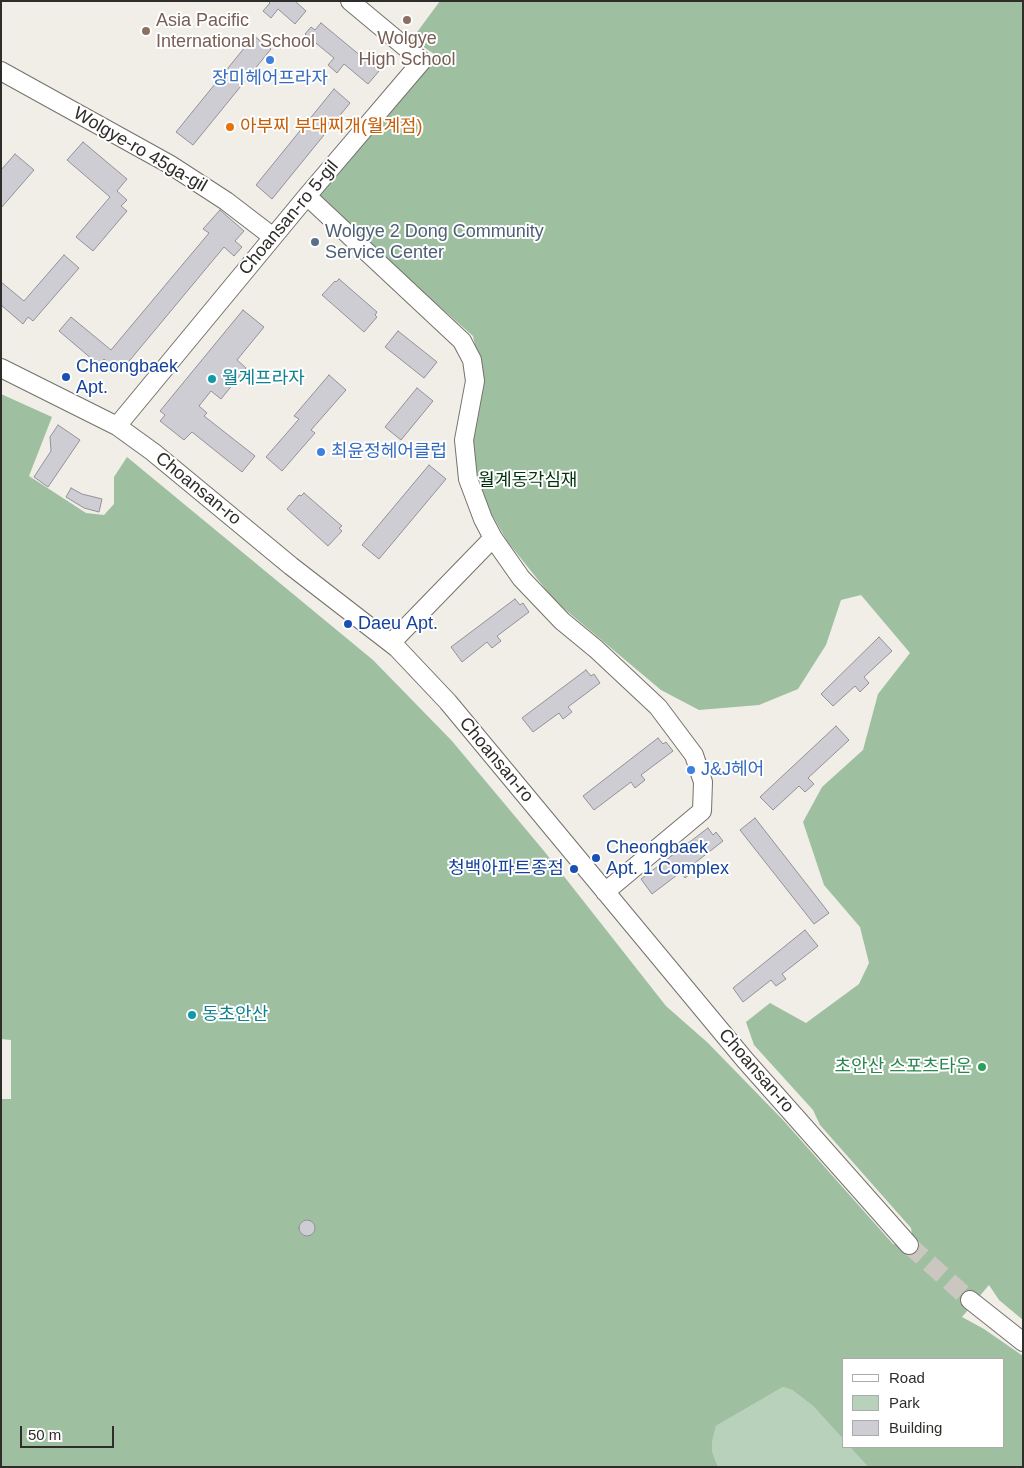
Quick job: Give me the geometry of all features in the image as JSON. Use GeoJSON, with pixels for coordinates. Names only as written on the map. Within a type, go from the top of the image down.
{"type":"FeatureCollection","features":[{"type":"Feature","properties":{"kind":"street","name":"Choansan-ro 5-gil"},"geometry":{"type":"LineString","coordinates":[[117,426],[307,196],[422,62],[350,1]]}},
{"type":"Feature","properties":{"kind":"street","name":"Wolgye-ro 45ga-gil"},"geometry":{"type":"LineString","coordinates":[[1,71],[169,164],[226,201],[273,238]]}},
{"type":"Feature","properties":{"kind":"street"},"geometry":{"type":"LineString","coordinates":[[307,196],[462,340],[472,360],[475,381],[464,440],[468,479],[483,519],[493,538],[521,578],[562,621],[596,649],[658,707],[694,755],[703,782],[702,811],[605,892]]}},
{"type":"Feature","properties":{"kind":"street","name":"Choansan-ro"},"geometry":{"type":"LineString","coordinates":[[1,368],[117,426],[153,452],[292,566],[391,643],[448,702],[744,1060],[909,1245]]}},
{"type":"Feature","properties":{"kind":"street"},"geometry":{"type":"LineString","coordinates":[[391,643],[493,538]]}},
{"type":"Feature","properties":{"kind":"street"},"geometry":{"type":"LineString","coordinates":[[970,1300],[1023,1342]]}},
{"type":"Feature","properties":{"kind":"green space","name":"월계동각심재"},"geometry":{"type":"Polygon","coordinates":[[[440,1],[1023,1],[1023,1320],[999,1300],[989,1285],[962,1317],[984,1329],[1023,1356],[1023,1467],[868,1467],[851,1448],[1004,1448],[1004,1358],[842,1358],[842,1438],[813,1406],[792,1390],[783,1387],[716,1426],[712,1451],[718,1467],[1,1467],[1,1099],[11,1099],[11,1040],[1,1039],[1,394],[52,417],[29,476],[86,513],[104,515],[114,504],[114,477],[127,457],[373,660],[452,741],[544,851],[666,1006],[708,1043],[783,1120],[893,1244],[905,1247],[913,1240],[911,1228],[820,1125],[813,1110],[754,1045],[746,1022],[770,1003],[806,1023],[859,984],[869,963],[860,927],[824,885],[803,822],[822,787],[863,750],[878,694],[910,653],[861,595],[841,600],[826,645],[798,689],[759,705],[699,710],[661,690],[555,601],[507,541],[478,490],[471,451],[482,377],[473,336],[316,198],[434,54],[412,39],[440,1]]]}},
{"type":"Feature","properties":{"kind":"green space"},"geometry":{"type":"Polygon","coordinates":[[[783,1387],[792,1390],[813,1406],[842,1438],[842,1448],[851,1448],[868,1467],[718,1467],[712,1451],[716,1426],[783,1387]]]}},
{"type":"Feature","properties":{"kind":"building"},"geometry":{"type":"Polygon","coordinates":[[[268,1],[295,1],[306,11],[295,24],[278,9],[271,18],[263,11],[270,3],[268,1]]]}},
{"type":"Feature","properties":{"kind":"building"},"geometry":{"type":"Polygon","coordinates":[[[321,23],[379,71],[368,84],[344,64],[337,73],[328,65],[334,58],[305,34],[311,27],[315,30],[321,23]]]}},
{"type":"Feature","properties":{"kind":"building"},"geometry":{"type":"Polygon","coordinates":[[[254,36],[271,49],[193,145],[176,132],[254,36]]]}},
{"type":"Feature","properties":{"kind":"building"},"geometry":{"type":"Polygon","coordinates":[[[334,89],[350,103],[272,199],[256,185],[334,89]]]}},
{"type":"Feature","properties":{"kind":"building"},"geometry":{"type":"Polygon","coordinates":[[[83,142],[127,179],[117,191],[127,200],[121,206],[127,211],[93,251],[76,237],[110,197],[67,160],[83,142]]]}},
{"type":"Feature","properties":{"kind":"building"},"geometry":{"type":"Polygon","coordinates":[[[15,154],[34,170],[1,208],[1,170],[15,154]]]}},
{"type":"Feature","properties":{"kind":"building"},"geometry":{"type":"Polygon","coordinates":[[[220,210],[244,231],[235,241],[242,247],[234,256],[224,247],[120,372],[104,359],[99,365],[59,331],[71,317],[111,350],[209,233],[203,229],[220,210]]]}},
{"type":"Feature","properties":{"kind":"building"},"geometry":{"type":"Polygon","coordinates":[[[64,255],[79,268],[33,321],[28,317],[23,324],[1,305],[1,282],[24,301],[64,255]]]}},
{"type":"Feature","properties":{"kind":"building"},"geometry":{"type":"Polygon","coordinates":[[[339,279],[377,312],[375,315],[377,317],[364,332],[322,295],[339,279]]]}},
{"type":"Feature","properties":{"kind":"building","name":"월계프라자"},"geometry":{"type":"Polygon","coordinates":[[[243,310],[264,327],[237,360],[246,368],[221,399],[211,391],[199,406],[207,413],[204,416],[255,456],[242,472],[192,432],[184,440],[160,421],[165,415],[160,411],[243,310]]]}},
{"type":"Feature","properties":{"kind":"building"},"geometry":{"type":"Polygon","coordinates":[[[398,331],[437,362],[424,378],[385,347],[398,331]]]}},
{"type":"Feature","properties":{"kind":"building"},"geometry":{"type":"Polygon","coordinates":[[[329,375],[346,390],[311,430],[315,433],[282,471],[266,457],[299,419],[294,416],[329,375]]]}},
{"type":"Feature","properties":{"kind":"building"},"geometry":{"type":"Polygon","coordinates":[[[417,388],[433,401],[401,440],[385,427],[417,388]]]}},
{"type":"Feature","properties":{"kind":"building"},"geometry":{"type":"Polygon","coordinates":[[[58,425],[80,440],[48,487],[34,477],[51,451],[50,437],[58,425]]]}},
{"type":"Feature","properties":{"kind":"building"},"geometry":{"type":"Polygon","coordinates":[[[429,465],[446,479],[379,559],[362,545],[429,465]]]}},
{"type":"Feature","properties":{"kind":"building"},"geometry":{"type":"Polygon","coordinates":[[[71,488],[82,494],[102,499],[99,512],[84,508],[66,497],[71,488]]]}},
{"type":"Feature","properties":{"kind":"building"},"geometry":{"type":"Polygon","coordinates":[[[304,493],[342,526],[339,528],[342,531],[328,546],[287,509],[299,495],[301,496],[304,493]]]}},
{"type":"Feature","properties":{"kind":"building"},"geometry":{"type":"Polygon","coordinates":[[[515,599],[520,605],[523,603],[529,612],[497,636],[501,641],[492,648],[487,642],[462,662],[451,647],[515,599]]]}},
{"type":"Feature","properties":{"kind":"building"},"geometry":{"type":"Polygon","coordinates":[[[879,637],[892,651],[864,677],[869,683],[860,692],[855,686],[833,706],[821,694],[879,637]]]}},
{"type":"Feature","properties":{"kind":"building"},"geometry":{"type":"Polygon","coordinates":[[[586,670],[591,676],[594,674],[600,683],[568,707],[572,712],[563,719],[559,713],[533,732],[522,718],[586,670]]]}},
{"type":"Feature","properties":{"kind":"building"},"geometry":{"type":"Polygon","coordinates":[[[836,726],[849,740],[808,778],[814,784],[805,792],[799,786],[773,810],[760,797],[836,726]]]}},
{"type":"Feature","properties":{"kind":"building"},"geometry":{"type":"Polygon","coordinates":[[[658,738],[663,744],[666,742],[673,751],[641,775],[645,780],[635,788],[631,782],[594,810],[583,796],[658,738]]]}},
{"type":"Feature","properties":{"kind":"building"},"geometry":{"type":"Polygon","coordinates":[[[755,818],[829,913],[814,924],[740,830],[755,818]]]}},
{"type":"Feature","properties":{"kind":"building"},"geometry":{"type":"Polygon","coordinates":[[[708,828],[713,835],[716,832],[723,841],[691,866],[695,870],[685,878],[681,872],[652,894],[641,879],[708,828]]]}},
{"type":"Feature","properties":{"kind":"building"},"geometry":{"type":"Polygon","coordinates":[[[805,930],[818,946],[782,974],[786,979],[776,986],[771,980],[743,1002],[733,988],[805,930]]]}},
{"type":"Feature","properties":{"kind":"building"},"geometry":{"type":"Polygon","coordinates":[[[307,1220],[315,1228],[307,1236],[299,1228],[307,1220]]]}},
{"type":"Feature","properties":{"kind":"tunnel"},"geometry":{"type":"LineString","coordinates":[[909,1245],[970,1300]]}},
{"type":"Feature","properties":{"kind":"place","name":"Wolgye High School"},"geometry":{"type":"Point","coordinates":[407,20]}},
{"type":"Feature","properties":{"kind":"place","name":"Asia Pacific International School"},"geometry":{"type":"Point","coordinates":[146,31]}},
{"type":"Feature","properties":{"kind":"place","name":"장미헤어프라자"},"geometry":{"type":"Point","coordinates":[270,60]}},
{"type":"Feature","properties":{"kind":"place","name":"아부찌 부대찌개(월계점)"},"geometry":{"type":"Point","coordinates":[230,127]}},
{"type":"Feature","properties":{"kind":"place","name":"Wolgye 2 Dong Community Service Center"},"geometry":{"type":"Point","coordinates":[315,242]}},
{"type":"Feature","properties":{"kind":"place","name":"Cheongbaek Apt."},"geometry":{"type":"Point","coordinates":[66,377]}},
{"type":"Feature","properties":{"kind":"place","name":"월계프라자"},"geometry":{"type":"Point","coordinates":[212,379]}},
{"type":"Feature","properties":{"kind":"place","name":"최윤정헤어클럽"},"geometry":{"type":"Point","coordinates":[321,452]}},
{"type":"Feature","properties":{"kind":"place","name":"Daeu Apt."},"geometry":{"type":"Point","coordinates":[348,624]}},
{"type":"Feature","properties":{"kind":"place","name":"J&J헤어"},"geometry":{"type":"Point","coordinates":[691,770]}},
{"type":"Feature","properties":{"kind":"place","name":"Cheongbaek Apt. 1 Complex"},"geometry":{"type":"Point","coordinates":[596,858]}},
{"type":"Feature","properties":{"kind":"place","name":"청백아파트종점"},"geometry":{"type":"Point","coordinates":[574,869]}},
{"type":"Feature","properties":{"kind":"place","name":"동초안산"},"geometry":{"type":"Point","coordinates":[192,1015]}},
{"type":"Feature","properties":{"kind":"place","name":"초안산 스포츠타운"},"geometry":{"type":"Point","coordinates":[982,1067]}}]}
